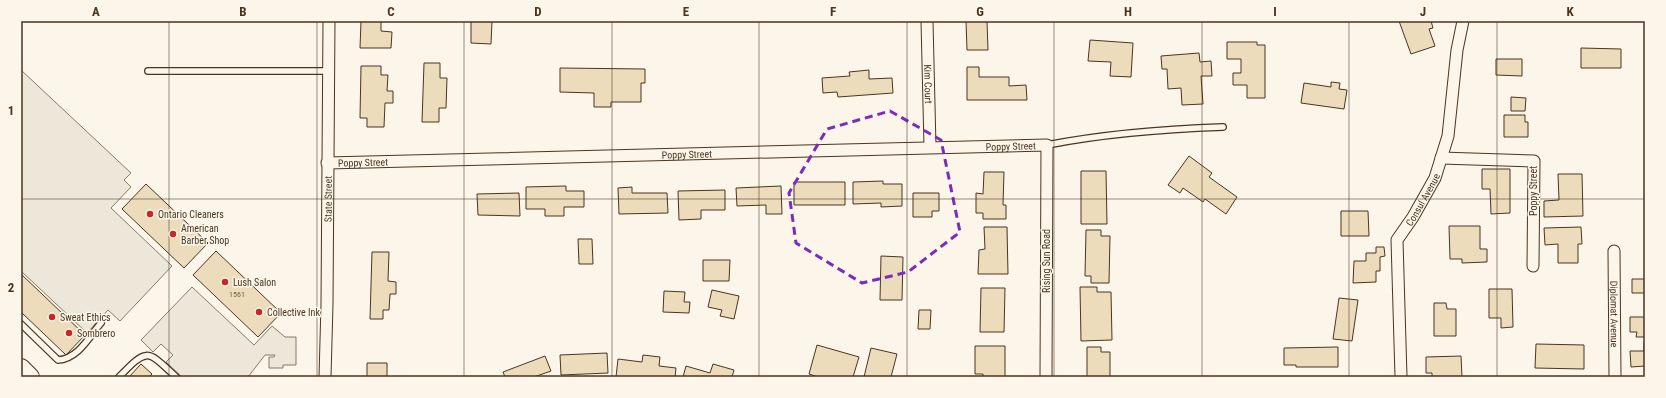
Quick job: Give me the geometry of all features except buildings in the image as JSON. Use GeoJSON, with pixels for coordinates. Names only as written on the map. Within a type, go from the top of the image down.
{"type":"FeatureCollection","features":[{"type":"Feature","properties":{"kind":"main road"},"geometry":{"type":"LineString","coordinates":[[21,368],[30,377]]}},
{"type":"Feature","properties":{"kind":"street","name":"State Street"},"geometry":{"type":"LineString","coordinates":[[325,377],[329,21]]}},
{"type":"Feature","properties":{"kind":"street","name":"Kim Court"},"geometry":{"type":"LineString","coordinates":[[927,21],[930,147]]}},
{"type":"Feature","properties":{"kind":"street","name":"Consul Avenue"},"geometry":{"type":"LineString","coordinates":[[1401,377],[1398,240],[1436,178],[1448,136],[1457,50],[1463,21]]}},
{"type":"Feature","properties":{"kind":"street","name":"Poppy Street"},"geometry":{"type":"LineString","coordinates":[[327,163],[1047,145]]}},
{"type":"Feature","properties":{"kind":"street","name":"Rising Sun Road"},"geometry":{"type":"LineString","coordinates":[[1046,377],[1047,145]]}},
{"type":"Feature","properties":{"kind":"street","name":"Poppy Street"},"geometry":{"type":"LineString","coordinates":[[1441,158],[1534,160],[1533,266]]}},
{"type":"Feature","properties":{"kind":"street","name":"Diplomat Avenue"},"geometry":{"type":"LineString","coordinates":[[1614,251],[1615,377]]}},
{"type":"Feature","properties":{"kind":"lane"},"geometry":{"type":"LineString","coordinates":[[148,71],[328,71]]}},
{"type":"Feature","properties":{"kind":"lane"},"geometry":{"type":"LineString","coordinates":[[1047,145],[1067,141],[1178,129],[1223,127]]}},
{"type":"Feature","properties":{"kind":"lane"},"geometry":{"type":"LineString","coordinates":[[21,324],[58,360],[74,355],[101,323]]}},
{"type":"Feature","properties":{"kind":"lane"},"geometry":{"type":"LineString","coordinates":[[120,377],[137,358],[147,355],[155,358],[176,377]]}},
{"type":"Feature","properties":{"kind":"highlighted area"},"geometry":{"type":"Polygon","coordinates":[[[890,111],[941,140],[960,232],[908,272],[862,283],[796,243],[789,193],[827,129],[890,111]]]}},
{"type":"Feature","properties":{"kind":"shaded area"},"geometry":{"type":"Polygon","coordinates":[[[21,70],[131,173],[124,180],[131,187],[111,208],[172,266],[120,321],[108,310],[87,333],[21,271],[21,70]]]}},
{"type":"Feature","properties":{"kind":"shaded area"},"geometry":{"type":"Polygon","coordinates":[[[192,287],[254,345],[272,326],[285,337],[296,337],[296,365],[283,365],[283,368],[269,368],[269,357],[274,357],[275,355],[265,355],[248,377],[182,377],[166,362],[173,355],[161,344],[153,352],[141,340],[192,287]]]}},
{"type":"Feature","properties":{"kind":"place","name":"Ontario Cleaners"},"geometry":{"type":"Point","coordinates":[150,214]}},
{"type":"Feature","properties":{"kind":"place","name":"American Barber Shop"},"geometry":{"type":"Point","coordinates":[173,234]}},
{"type":"Feature","properties":{"kind":"place","name":"Lush Salon"},"geometry":{"type":"Point","coordinates":[225,282]}},
{"type":"Feature","properties":{"kind":"place","name":"Collective Ink"},"geometry":{"type":"Point","coordinates":[259,312]}},
{"type":"Feature","properties":{"kind":"place","name":"Sweat Ethics"},"geometry":{"type":"Point","coordinates":[52,317]}},
{"type":"Feature","properties":{"kind":"place","name":"Sombrero"},"geometry":{"type":"Point","coordinates":[69,333]}}]}
